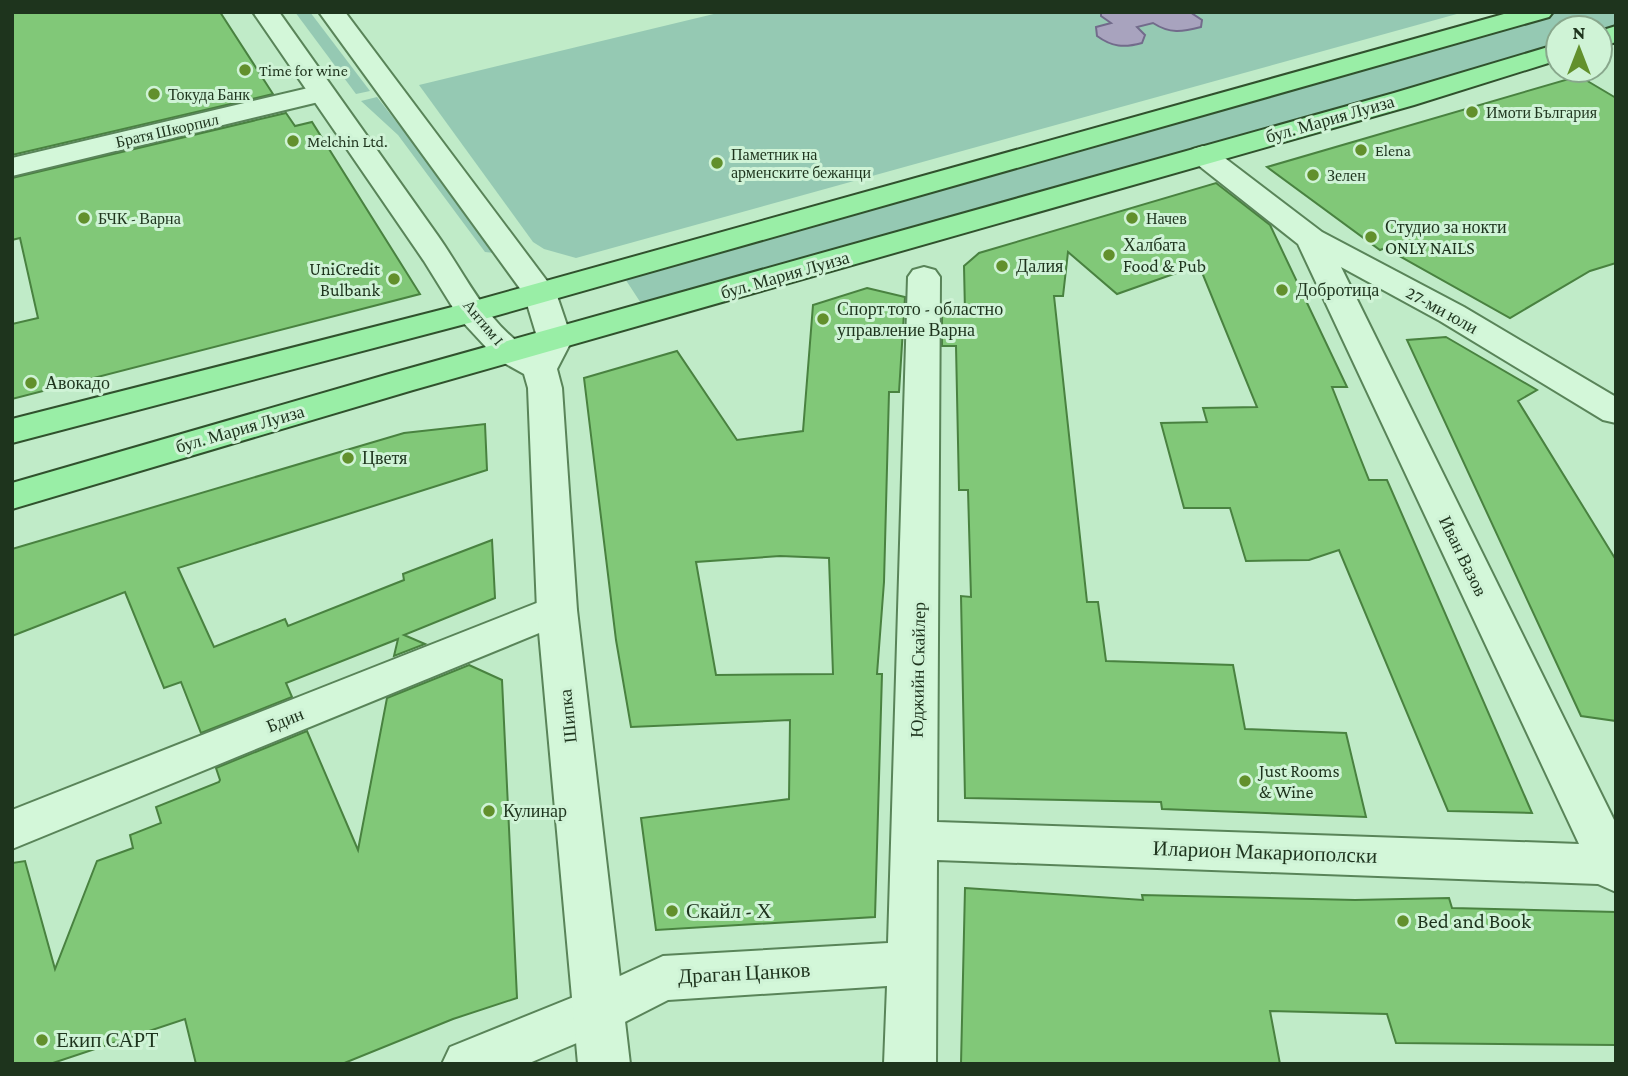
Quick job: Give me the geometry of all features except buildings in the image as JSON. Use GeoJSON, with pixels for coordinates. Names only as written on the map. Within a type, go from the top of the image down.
{"type":"FeatureCollection","features":[{"type":"Feature","properties":{"kind":"main road"},"geometry":{"type":"LineString","coordinates":[[12,431],[472,312],[1540,12]]}},
{"type":"Feature","properties":{"kind":"main road","name":"бул. Мария Луиза"},"geometry":{"type":"LineString","coordinates":[[12,496],[535,354],[1544,56]]}},
{"type":"Feature","properties":{"kind":"street","name":"Антим I"},"geometry":{"type":"LineString","coordinates":[[266,12],[440,261],[472,312],[535,354]]}},
{"type":"Feature","properties":{"kind":"street"},"geometry":{"type":"LineString","coordinates":[[332,12],[540,293],[535,354]]}},
{"type":"Feature","properties":{"kind":"street","name":"Братя Шкорпил"},"geometry":{"type":"LineString","coordinates":[[12,167],[321,93]]}},
{"type":"Feature","properties":{"kind":"street","name":"27-ми юли"},"geometry":{"type":"LineString","coordinates":[[1203,155],[1311,239],[1452,314],[1616,412]]}},
{"type":"Feature","properties":{"kind":"street","name":"Иван Вазов"},"geometry":{"type":"LineString","coordinates":[[1311,239],[1615,867]]}},
{"type":"Feature","properties":{"kind":"street","name":"Юджийн Скайлер"},"geometry":{"type":"LineString","coordinates":[[910,1064],[924,277]]}},
{"type":"Feature","properties":{"kind":"street","name":"Шипка"},"geometry":{"type":"LineString","coordinates":[[535,354],[545,388],[557,610],[604,1064]]}},
{"type":"Feature","properties":{"kind":"street","name":"Бдин"},"geometry":{"type":"LineString","coordinates":[[12,830],[557,610]]}},
{"type":"Feature","properties":{"kind":"street","name":"Иларион Макариополски"},"geometry":{"type":"LineString","coordinates":[[915,840],[1615,867]]}},
{"type":"Feature","properties":{"kind":"street","name":"Драган Цанков"},"geometry":{"type":"LineString","coordinates":[[468,1064],[599,1010],[663,978],[913,963]]}},
{"type":"Feature","properties":{"kind":"green space"},"geometry":{"type":"Polygon","coordinates":[[[295,12],[310,12],[370,91],[356,94],[295,12]]]}},
{"type":"Feature","properties":{"kind":"green space"},"geometry":{"type":"Polygon","coordinates":[[[722,12],[1464,12],[576,258],[544,249],[533,242],[419,85],[722,12]]]}},
{"type":"Feature","properties":{"kind":"green space"},"geometry":{"type":"Polygon","coordinates":[[[1538,12],[1616,12],[1614,33],[1614,14],[1544,14],[1544,53],[648,314],[620,271],[1538,12]]]}},
{"type":"Feature","properties":{"kind":"green space"},"geometry":{"type":"Polygon","coordinates":[[[377,97],[495,248],[494,253],[485,252],[398,135],[361,101],[377,97]]]}},
{"type":"Feature","properties":{"kind":"shaded area"},"geometry":{"type":"Polygon","coordinates":[[[1101,12],[1195,12],[1193,14],[1202,20],[1201,27],[1182,31],[1165,29],[1153,23],[1137,27],[1145,35],[1142,43],[1118,46],[1097,36],[1096,27],[1111,23],[1101,16],[1101,12]]]}},
{"type":"Feature","properties":{"kind":"place","name":"Time for wine"},"geometry":{"type":"Point","coordinates":[245,70]}},
{"type":"Feature","properties":{"kind":"place","name":"Токуда Банк"},"geometry":{"type":"Point","coordinates":[154,94]}},
{"type":"Feature","properties":{"kind":"place","name":"Имоти България"},"geometry":{"type":"Point","coordinates":[1472,112]}},
{"type":"Feature","properties":{"kind":"place","name":"Melchin Ltd."},"geometry":{"type":"Point","coordinates":[293,141]}},
{"type":"Feature","properties":{"kind":"place","name":"Elena"},"geometry":{"type":"Point","coordinates":[1361,150]}},
{"type":"Feature","properties":{"kind":"place","name":"Паметник на арменските бежанци"},"geometry":{"type":"Point","coordinates":[717,163]}},
{"type":"Feature","properties":{"kind":"place","name":"Зелен"},"geometry":{"type":"Point","coordinates":[1313,175]}},
{"type":"Feature","properties":{"kind":"place","name":"БЧК - Варна"},"geometry":{"type":"Point","coordinates":[84,218]}},
{"type":"Feature","properties":{"kind":"place","name":"Начев"},"geometry":{"type":"Point","coordinates":[1132,218]}},
{"type":"Feature","properties":{"kind":"place","name":"Студио за нокти ONLY NAILS"},"geometry":{"type":"Point","coordinates":[1371,237]}},
{"type":"Feature","properties":{"kind":"place","name":"Халбата Food & Pub"},"geometry":{"type":"Point","coordinates":[1109,255]}},
{"type":"Feature","properties":{"kind":"place","name":"Далия"},"geometry":{"type":"Point","coordinates":[1002,266]}},
{"type":"Feature","properties":{"kind":"place","name":"UniCredit Bulbank"},"geometry":{"type":"Point","coordinates":[394,279]}},
{"type":"Feature","properties":{"kind":"place","name":"Добротица"},"geometry":{"type":"Point","coordinates":[1282,290]}},
{"type":"Feature","properties":{"kind":"place","name":"Спорт тото - областно управление Варна"},"geometry":{"type":"Point","coordinates":[823,319]}},
{"type":"Feature","properties":{"kind":"place","name":"Авокадо"},"geometry":{"type":"Point","coordinates":[31,383]}},
{"type":"Feature","properties":{"kind":"place","name":"Цветя"},"geometry":{"type":"Point","coordinates":[348,458]}},
{"type":"Feature","properties":{"kind":"place","name":"Just Rooms & Wine"},"geometry":{"type":"Point","coordinates":[1245,781]}},
{"type":"Feature","properties":{"kind":"place","name":"Кулинар"},"geometry":{"type":"Point","coordinates":[489,811]}},
{"type":"Feature","properties":{"kind":"place","name":"Скайл - Х"},"geometry":{"type":"Point","coordinates":[672,911]}},
{"type":"Feature","properties":{"kind":"place","name":"Bed and Book"},"geometry":{"type":"Point","coordinates":[1403,921]}},
{"type":"Feature","properties":{"kind":"place","name":"Екип САРТ"},"geometry":{"type":"Point","coordinates":[42,1040]}}]}
